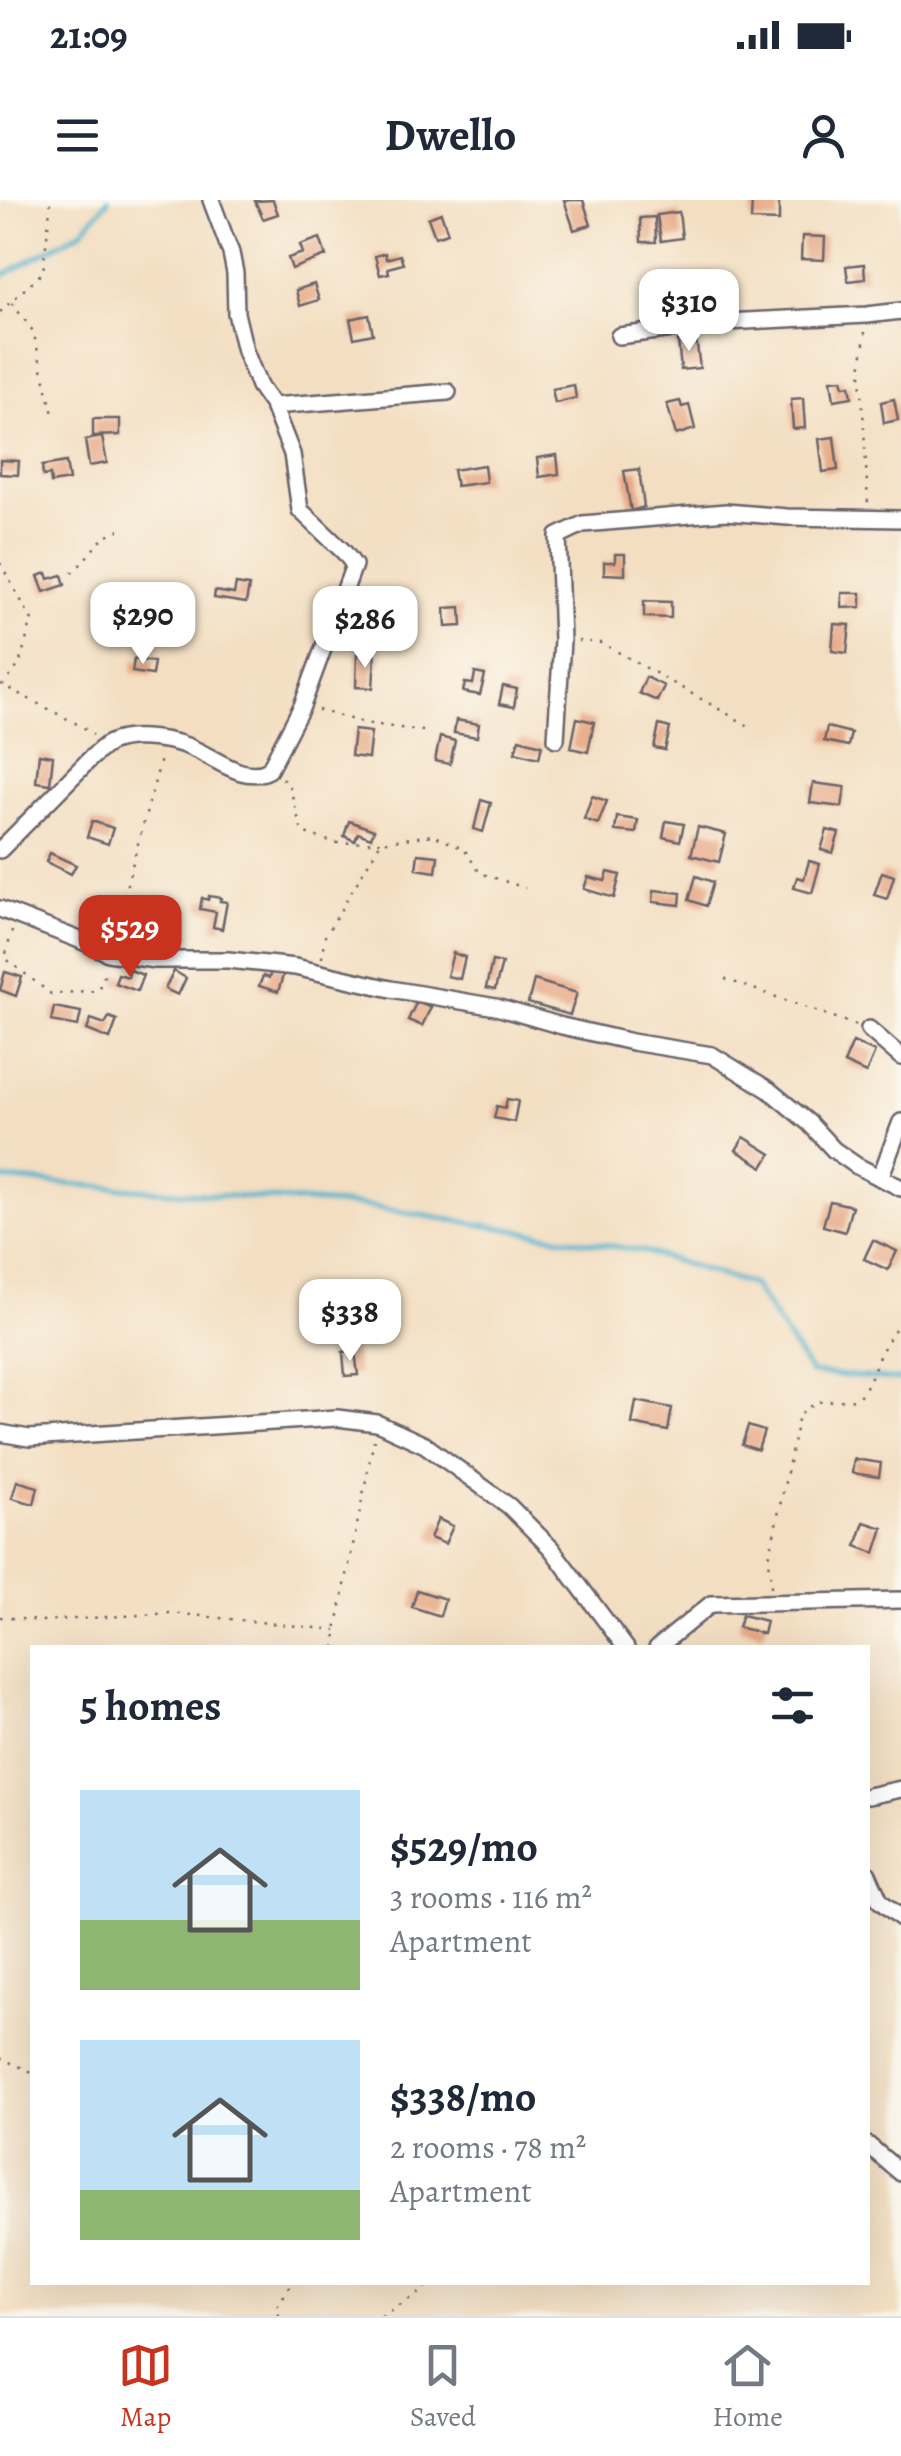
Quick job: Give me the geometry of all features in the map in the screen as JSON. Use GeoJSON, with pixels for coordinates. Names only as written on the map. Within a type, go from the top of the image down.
{"type":"FeatureCollection","features":[{"type":"Feature","properties":{"kind":"street"},"geometry":{"type":"LineString","coordinates":[[0,850],[107,744],[130,738],[172,742],[247,774],[265,773],[302,706],[354,566],[300,510],[292,454],[245,352],[236,313],[236,273],[211,200]]}},
{"type":"Feature","properties":{"kind":"street"},"geometry":{"type":"LineString","coordinates":[[619,336],[727,322],[901,311]]}},
{"type":"Feature","properties":{"kind":"street"},"geometry":{"type":"LineString","coordinates":[[273,406],[448,392]]}},
{"type":"Feature","properties":{"kind":"street"},"geometry":{"type":"LineString","coordinates":[[556,739],[562,640],[558,536],[583,524],[726,512],[901,519]]}},
{"type":"Feature","properties":{"kind":"street"},"geometry":{"type":"LineString","coordinates":[[0,910],[108,953],[155,960],[267,962],[391,990],[496,1007],[632,1042],[712,1055],[769,1090],[834,1150],[901,1188]]}},
{"type":"Feature","properties":{"kind":"street"},"geometry":{"type":"LineString","coordinates":[[868,1029],[901,1057]]}},
{"type":"Feature","properties":{"kind":"street"},"geometry":{"type":"LineString","coordinates":[[880,1178],[901,1122]]}},
{"type":"Feature","properties":{"kind":"street"},"geometry":{"type":"LineString","coordinates":[[0,1433],[29,1438],[337,1418],[377,1424],[425,1445],[509,1506],[551,1548],[624,1645]]}},
{"type":"Feature","properties":{"kind":"street"},"geometry":{"type":"LineString","coordinates":[[662,1645],[711,1604],[901,1600]]}},
{"type":"Feature","properties":{"kind":"street"},"geometry":{"type":"LineString","coordinates":[[870,1796],[901,1788]]}},
{"type":"Feature","properties":{"kind":"street"},"geometry":{"type":"LineString","coordinates":[[870,1878],[880,1900],[901,1918]]}},
{"type":"Feature","properties":{"kind":"street"},"geometry":{"type":"LineString","coordinates":[[870,2147],[901,2173]]}},
{"type":"Feature","properties":{"kind":"path"},"geometry":{"type":"LineString","coordinates":[[0,312],[43,272],[51,200]]}},
{"type":"Feature","properties":{"kind":"path"},"geometry":{"type":"LineString","coordinates":[[11,301],[33,331],[52,414]]}},
{"type":"Feature","properties":{"kind":"path"},"geometry":{"type":"LineString","coordinates":[[867,315],[861,373],[868,518]]}},
{"type":"Feature","properties":{"kind":"path"},"geometry":{"type":"LineString","coordinates":[[72,573],[105,536],[119,530]]}},
{"type":"Feature","properties":{"kind":"path"},"geometry":{"type":"LineString","coordinates":[[0,562],[32,620],[19,665],[1,684],[107,744]]}},
{"type":"Feature","properties":{"kind":"path"},"geometry":{"type":"LineString","coordinates":[[562,640],[602,643],[749,726]]}},
{"type":"Feature","properties":{"kind":"path"},"geometry":{"type":"LineString","coordinates":[[302,706],[364,723],[430,732]]}},
{"type":"Feature","properties":{"kind":"path"},"geometry":{"type":"LineString","coordinates":[[16,916],[5,958],[51,994],[98,990],[109,963],[108,953],[161,758],[172,742]]}},
{"type":"Feature","properties":{"kind":"path"},"geometry":{"type":"LineString","coordinates":[[272,766],[290,788],[302,832],[335,843],[433,835],[464,849],[480,873],[525,888]]}},
{"type":"Feature","properties":{"kind":"path"},"geometry":{"type":"LineString","coordinates":[[319,974],[324,938],[381,842]]}},
{"type":"Feature","properties":{"kind":"path"},"geometry":{"type":"LineString","coordinates":[[725,979],[868,1029]]}},
{"type":"Feature","properties":{"kind":"path"},"geometry":{"type":"LineString","coordinates":[[772,1604],[769,1558],[799,1415],[817,1402],[857,1399],[901,1319]]}},
{"type":"Feature","properties":{"kind":"path"},"geometry":{"type":"LineString","coordinates":[[335,1645],[377,1424]]}},
{"type":"Feature","properties":{"kind":"path"},"geometry":{"type":"LineString","coordinates":[[0,1617],[41,1621],[172,1613],[336,1630]]}},
{"type":"Feature","properties":{"kind":"path"},"geometry":{"type":"LineString","coordinates":[[0,2058],[30,2071]]}},
{"type":"Feature","properties":{"kind":"path"},"geometry":{"type":"LineString","coordinates":[[279,2316],[277,2306],[291,2285]]}},
{"type":"Feature","properties":{"kind":"path"},"geometry":{"type":"LineString","coordinates":[[381,2316],[428,2285]]}},
{"type":"Feature","properties":{"kind":"building"},"geometry":{"type":"Polygon","coordinates":[[[273,200],[278,214],[263,219],[255,201],[273,200]]]}},
{"type":"Feature","properties":{"kind":"building"},"geometry":{"type":"Polygon","coordinates":[[[564,200],[583,200],[591,225],[574,230],[564,200]]]}},
{"type":"Feature","properties":{"kind":"building"},"geometry":{"type":"Polygon","coordinates":[[[752,200],[779,200],[779,221],[751,220],[752,200]]]}},
{"type":"Feature","properties":{"kind":"building"},"geometry":{"type":"Polygon","coordinates":[[[679,212],[682,238],[661,241],[657,215],[679,212]]]}},
{"type":"Feature","properties":{"kind":"building"},"geometry":{"type":"Polygon","coordinates":[[[441,213],[448,233],[435,237],[428,218],[441,213]]]}},
{"type":"Feature","properties":{"kind":"building"},"geometry":{"type":"Polygon","coordinates":[[[655,217],[656,242],[641,242],[640,218],[655,217]]]}},
{"type":"Feature","properties":{"kind":"building"},"geometry":{"type":"Polygon","coordinates":[[[802,236],[825,237],[824,260],[801,259],[802,236]]]}},
{"type":"Feature","properties":{"kind":"building"},"geometry":{"type":"Polygon","coordinates":[[[320,238],[326,256],[292,269],[288,258],[303,253],[300,245],[320,238]]]}},
{"type":"Feature","properties":{"kind":"building"},"geometry":{"type":"Polygon","coordinates":[[[385,253],[386,259],[400,255],[403,264],[380,275],[375,256],[385,253]]]}},
{"type":"Feature","properties":{"kind":"building"},"geometry":{"type":"Polygon","coordinates":[[[864,264],[865,279],[848,281],[846,266],[864,264]]]}},
{"type":"Feature","properties":{"kind":"building"},"geometry":{"type":"Polygon","coordinates":[[[314,284],[319,300],[300,306],[296,290],[314,284]]]}},
{"type":"Feature","properties":{"kind":"building"},"geometry":{"type":"Polygon","coordinates":[[[369,315],[373,334],[354,338],[350,319],[369,315]]]}},
{"type":"Feature","properties":{"kind":"building"},"geometry":{"type":"Polygon","coordinates":[[[696,338],[700,368],[681,370],[678,341],[696,338]]]}},
{"type":"Feature","properties":{"kind":"building"},"geometry":{"type":"Polygon","coordinates":[[[842,379],[844,386],[850,385],[852,397],[834,400],[831,380],[842,379]]]}},
{"type":"Feature","properties":{"kind":"building"},"geometry":{"type":"Polygon","coordinates":[[[574,385],[576,398],[555,403],[552,389],[574,385]]]}},
{"type":"Feature","properties":{"kind":"building"},"geometry":{"type":"Polygon","coordinates":[[[803,398],[805,428],[793,429],[791,399],[803,398]]]}},
{"type":"Feature","properties":{"kind":"building"},"geometry":{"type":"Polygon","coordinates":[[[894,399],[898,420],[884,423],[881,402],[894,399]]]}},
{"type":"Feature","properties":{"kind":"building"},"geometry":{"type":"Polygon","coordinates":[[[680,401],[682,407],[689,405],[695,429],[676,435],[667,404],[680,401]]]}},
{"type":"Feature","properties":{"kind":"building"},"geometry":{"type":"Polygon","coordinates":[[[93,419],[120,419],[120,435],[93,436],[93,419]]]}},
{"type":"Feature","properties":{"kind":"building"},"geometry":{"type":"Polygon","coordinates":[[[102,437],[107,463],[89,466],[85,440],[102,437]]]}},
{"type":"Feature","properties":{"kind":"building"},"geometry":{"type":"Polygon","coordinates":[[[834,437],[838,470],[823,472],[819,439],[834,437]]]}},
{"type":"Feature","properties":{"kind":"building"},"geometry":{"type":"Polygon","coordinates":[[[557,455],[559,474],[539,477],[537,458],[557,455]]]}},
{"type":"Feature","properties":{"kind":"building"},"geometry":{"type":"Polygon","coordinates":[[[0,460],[19,461],[18,475],[0,474],[0,460]]]}},
{"type":"Feature","properties":{"kind":"building"},"geometry":{"type":"Polygon","coordinates":[[[66,462],[69,480],[51,483],[50,475],[43,476],[42,466],[66,462]]]}},
{"type":"Feature","properties":{"kind":"building"},"geometry":{"type":"Polygon","coordinates":[[[484,465],[486,482],[456,486],[453,470],[484,465]]]}},
{"type":"Feature","properties":{"kind":"building"},"geometry":{"type":"Polygon","coordinates":[[[639,469],[644,507],[631,511],[624,471],[639,469]]]}},
{"type":"Feature","properties":{"kind":"building"},"geometry":{"type":"Polygon","coordinates":[[[615,554],[625,554],[625,575],[604,574],[604,562],[615,562],[615,554]]]}},
{"type":"Feature","properties":{"kind":"building"},"geometry":{"type":"Polygon","coordinates":[[[47,573],[49,579],[62,575],[65,585],[44,592],[38,576],[47,573]]]}},
{"type":"Feature","properties":{"kind":"building"},"geometry":{"type":"Polygon","coordinates":[[[236,584],[249,586],[246,603],[214,598],[215,591],[234,594],[236,584]]]}},
{"type":"Feature","properties":{"kind":"building"},"geometry":{"type":"Polygon","coordinates":[[[842,593],[861,593],[861,607],[842,608],[842,593]]]}},
{"type":"Feature","properties":{"kind":"building"},"geometry":{"type":"Polygon","coordinates":[[[644,601],[671,602],[671,618],[644,617],[644,601]]]}},
{"type":"Feature","properties":{"kind":"building"},"geometry":{"type":"Polygon","coordinates":[[[461,607],[462,626],[446,627],[445,608],[461,607]]]}},
{"type":"Feature","properties":{"kind":"building"},"geometry":{"type":"Polygon","coordinates":[[[834,624],[850,625],[847,653],[832,651],[834,624]]]}},
{"type":"Feature","properties":{"kind":"building"},"geometry":{"type":"Polygon","coordinates":[[[357,654],[375,655],[373,688],[356,687],[357,654]]]}},
{"type":"Feature","properties":{"kind":"building"},"geometry":{"type":"Polygon","coordinates":[[[134,659],[154,662],[152,675],[132,672],[134,659]]]}},
{"type":"Feature","properties":{"kind":"building"},"geometry":{"type":"Polygon","coordinates":[[[475,673],[485,675],[480,695],[463,692],[465,683],[473,684],[475,673]]]}},
{"type":"Feature","properties":{"kind":"building"},"geometry":{"type":"Polygon","coordinates":[[[646,677],[664,686],[657,701],[639,693],[646,677]]]}},
{"type":"Feature","properties":{"kind":"building"},"geometry":{"type":"Polygon","coordinates":[[[503,686],[517,689],[514,707],[499,704],[503,686]]]}},
{"type":"Feature","properties":{"kind":"building"},"geometry":{"type":"Polygon","coordinates":[[[577,718],[594,722],[588,752],[571,748],[577,718]]]}},
{"type":"Feature","properties":{"kind":"building"},"geometry":{"type":"Polygon","coordinates":[[[456,720],[479,724],[477,737],[454,733],[456,720]]]}},
{"type":"Feature","properties":{"kind":"building"},"geometry":{"type":"Polygon","coordinates":[[[659,725],[670,728],[665,750],[654,748],[659,725]]]}},
{"type":"Feature","properties":{"kind":"building"},"geometry":{"type":"Polygon","coordinates":[[[827,727],[851,733],[848,746],[824,741],[827,727]]]}},
{"type":"Feature","properties":{"kind":"building"},"geometry":{"type":"Polygon","coordinates":[[[354,730],[371,732],[368,758],[351,756],[354,730]]]}},
{"type":"Feature","properties":{"kind":"building"},"geometry":{"type":"Polygon","coordinates":[[[440,737],[455,741],[450,764],[435,761],[440,737]]]}},
{"type":"Feature","properties":{"kind":"building"},"geometry":{"type":"Polygon","coordinates":[[[519,739],[542,745],[539,758],[515,752],[519,739]]]}},
{"type":"Feature","properties":{"kind":"building"},"geometry":{"type":"Polygon","coordinates":[[[39,754],[53,756],[50,784],[36,782],[39,754]]]}},
{"type":"Feature","properties":{"kind":"building"},"geometry":{"type":"Polygon","coordinates":[[[813,783],[845,787],[842,807],[810,803],[813,783]]]}},
{"type":"Feature","properties":{"kind":"building"},"geometry":{"type":"Polygon","coordinates":[[[592,796],[607,801],[598,824],[584,819],[592,796]]]}},
{"type":"Feature","properties":{"kind":"building"},"geometry":{"type":"Polygon","coordinates":[[[481,800],[491,803],[483,832],[474,829],[481,800]]]}},
{"type":"Feature","properties":{"kind":"building"},"geometry":{"type":"Polygon","coordinates":[[[617,817],[638,820],[636,833],[615,831],[617,817]]]}},
{"type":"Feature","properties":{"kind":"building"},"geometry":{"type":"Polygon","coordinates":[[[92,821],[113,828],[108,844],[87,837],[92,821]]]}},
{"type":"Feature","properties":{"kind":"building"},"geometry":{"type":"Polygon","coordinates":[[[349,821],[374,830],[371,838],[358,833],[355,841],[344,836],[349,821]]]}},
{"type":"Feature","properties":{"kind":"building"},"geometry":{"type":"Polygon","coordinates":[[[666,821],[684,824],[680,841],[663,837],[666,821]]]}},
{"type":"Feature","properties":{"kind":"building"},"geometry":{"type":"Polygon","coordinates":[[[698,827],[726,834],[719,862],[691,855],[698,827]]]}},
{"type":"Feature","properties":{"kind":"building"},"geometry":{"type":"Polygon","coordinates":[[[827,830],[839,833],[833,853],[821,850],[827,830]]]}},
{"type":"Feature","properties":{"kind":"building"},"geometry":{"type":"Polygon","coordinates":[[[50,853],[76,865],[71,874],[46,862],[50,853]]]}},
{"type":"Feature","properties":{"kind":"building"},"geometry":{"type":"Polygon","coordinates":[[[418,854],[438,856],[436,872],[416,869],[418,854]]]}},
{"type":"Feature","properties":{"kind":"building"},"geometry":{"type":"Polygon","coordinates":[[[809,861],[820,864],[812,893],[794,888],[797,877],[804,879],[809,861]]]}},
{"type":"Feature","properties":{"kind":"building"},"geometry":{"type":"Polygon","coordinates":[[[608,872],[620,875],[614,898],[584,889],[588,877],[605,881],[608,872]]]}},
{"type":"Feature","properties":{"kind":"building"},"geometry":{"type":"Polygon","coordinates":[[[882,872],[894,876],[887,899],[874,895],[882,872]]]}},
{"type":"Feature","properties":{"kind":"building"},"geometry":{"type":"Polygon","coordinates":[[[696,876],[713,882],[706,906],[689,900],[696,876]]]}},
{"type":"Feature","properties":{"kind":"building"},"geometry":{"type":"Polygon","coordinates":[[[654,890],[681,893],[680,905],[653,902],[654,890]]]}},
{"type":"Feature","properties":{"kind":"building"},"geometry":{"type":"Polygon","coordinates":[[[209,896],[227,902],[222,929],[213,927],[216,912],[200,909],[202,898],[208,900],[209,896]]]}},
{"type":"Feature","properties":{"kind":"building"},"geometry":{"type":"Polygon","coordinates":[[[158,899],[169,902],[167,909],[177,912],[173,927],[152,921],[158,899]]]}},
{"type":"Feature","properties":{"kind":"building"},"geometry":{"type":"Polygon","coordinates":[[[453,953],[465,957],[460,979],[447,976],[453,953]]]}},
{"type":"Feature","properties":{"kind":"building"},"geometry":{"type":"Polygon","coordinates":[[[492,961],[502,963],[495,990],[486,988],[492,961]]]}},
{"type":"Feature","properties":{"kind":"building"},"geometry":{"type":"Polygon","coordinates":[[[273,965],[285,969],[278,992],[259,986],[263,976],[269,978],[273,965]]]}},
{"type":"Feature","properties":{"kind":"building"},"geometry":{"type":"Polygon","coordinates":[[[130,970],[143,975],[137,991],[115,983],[118,974],[128,977],[130,970]]]}},
{"type":"Feature","properties":{"kind":"building"},"geometry":{"type":"Polygon","coordinates":[[[174,971],[186,978],[178,995],[165,989],[174,971]]]}},
{"type":"Feature","properties":{"kind":"building"},"geometry":{"type":"Polygon","coordinates":[[[5,972],[22,977],[16,996],[0,990],[5,972]]]}},
{"type":"Feature","properties":{"kind":"building"},"geometry":{"type":"Polygon","coordinates":[[[534,980],[577,993],[570,1015],[528,1003],[534,980]]]}},
{"type":"Feature","properties":{"kind":"building"},"geometry":{"type":"Polygon","coordinates":[[[417,1001],[431,1007],[422,1026],[408,1020],[417,1001]]]}},
{"type":"Feature","properties":{"kind":"building"},"geometry":{"type":"Polygon","coordinates":[[[54,1007],[81,1012],[78,1026],[51,1021],[54,1007]]]}},
{"type":"Feature","properties":{"kind":"building"},"geometry":{"type":"Polygon","coordinates":[[[109,1017],[117,1020],[110,1039],[87,1030],[91,1019],[105,1024],[109,1017]]]}},
{"type":"Feature","properties":{"kind":"building"},"geometry":{"type":"Polygon","coordinates":[[[853,1042],[875,1052],[866,1073],[844,1063],[853,1042]]]}},
{"type":"Feature","properties":{"kind":"building"},"geometry":{"type":"Polygon","coordinates":[[[507,1099],[518,1101],[514,1122],[494,1118],[497,1106],[505,1108],[507,1099]]]}},
{"type":"Feature","properties":{"kind":"building"},"geometry":{"type":"Polygon","coordinates":[[[744,1137],[771,1154],[763,1167],[736,1150],[744,1137]]]}},
{"type":"Feature","properties":{"kind":"building"},"geometry":{"type":"Polygon","coordinates":[[[830,1201],[852,1206],[845,1232],[823,1226],[830,1201]]]}},
{"type":"Feature","properties":{"kind":"building"},"geometry":{"type":"Polygon","coordinates":[[[873,1240],[897,1251],[888,1270],[864,1259],[873,1240]]]}},
{"type":"Feature","properties":{"kind":"building"},"geometry":{"type":"Polygon","coordinates":[[[344,1315],[360,1316],[358,1340],[343,1339],[344,1315]]]}},
{"type":"Feature","properties":{"kind":"building"},"geometry":{"type":"Polygon","coordinates":[[[355,1351],[358,1375],[345,1376],[343,1352],[355,1351]]]}},
{"type":"Feature","properties":{"kind":"building"},"geometry":{"type":"Polygon","coordinates":[[[636,1401],[672,1408],[668,1431],[632,1424],[636,1401]]]}},
{"type":"Feature","properties":{"kind":"building"},"geometry":{"type":"Polygon","coordinates":[[[748,1426],[764,1431],[758,1450],[742,1445],[748,1426]]]}},
{"type":"Feature","properties":{"kind":"building"},"geometry":{"type":"Polygon","coordinates":[[[854,1459],[881,1463],[879,1477],[852,1473],[854,1459]]]}},
{"type":"Feature","properties":{"kind":"building"},"geometry":{"type":"Polygon","coordinates":[[[17,1481],[38,1487],[34,1504],[12,1498],[17,1481]]]}},
{"type":"Feature","properties":{"kind":"building"},"geometry":{"type":"Polygon","coordinates":[[[438,1519],[453,1526],[445,1544],[430,1538],[438,1519]]]}},
{"type":"Feature","properties":{"kind":"building"},"geometry":{"type":"Polygon","coordinates":[[[864,1522],[883,1528],[875,1553],[856,1546],[864,1522]]]}},
{"type":"Feature","properties":{"kind":"building"},"geometry":{"type":"Polygon","coordinates":[[[417,1590],[445,1599],[440,1616],[412,1607],[417,1590]]]}},
{"type":"Feature","properties":{"kind":"building"},"geometry":{"type":"Polygon","coordinates":[[[742,1615],[766,1621],[763,1634],[738,1627],[742,1615]]]}},
{"type":"Feature","properties":{"kind":"waterway"},"geometry":{"type":"LineString","coordinates":[[0,277],[82,231],[108,200]]}},
{"type":"Feature","properties":{"kind":"waterway"},"geometry":{"type":"LineString","coordinates":[[0,1179],[365,1206],[643,1251],[753,1285],[811,1373],[901,1380]]}}]}
